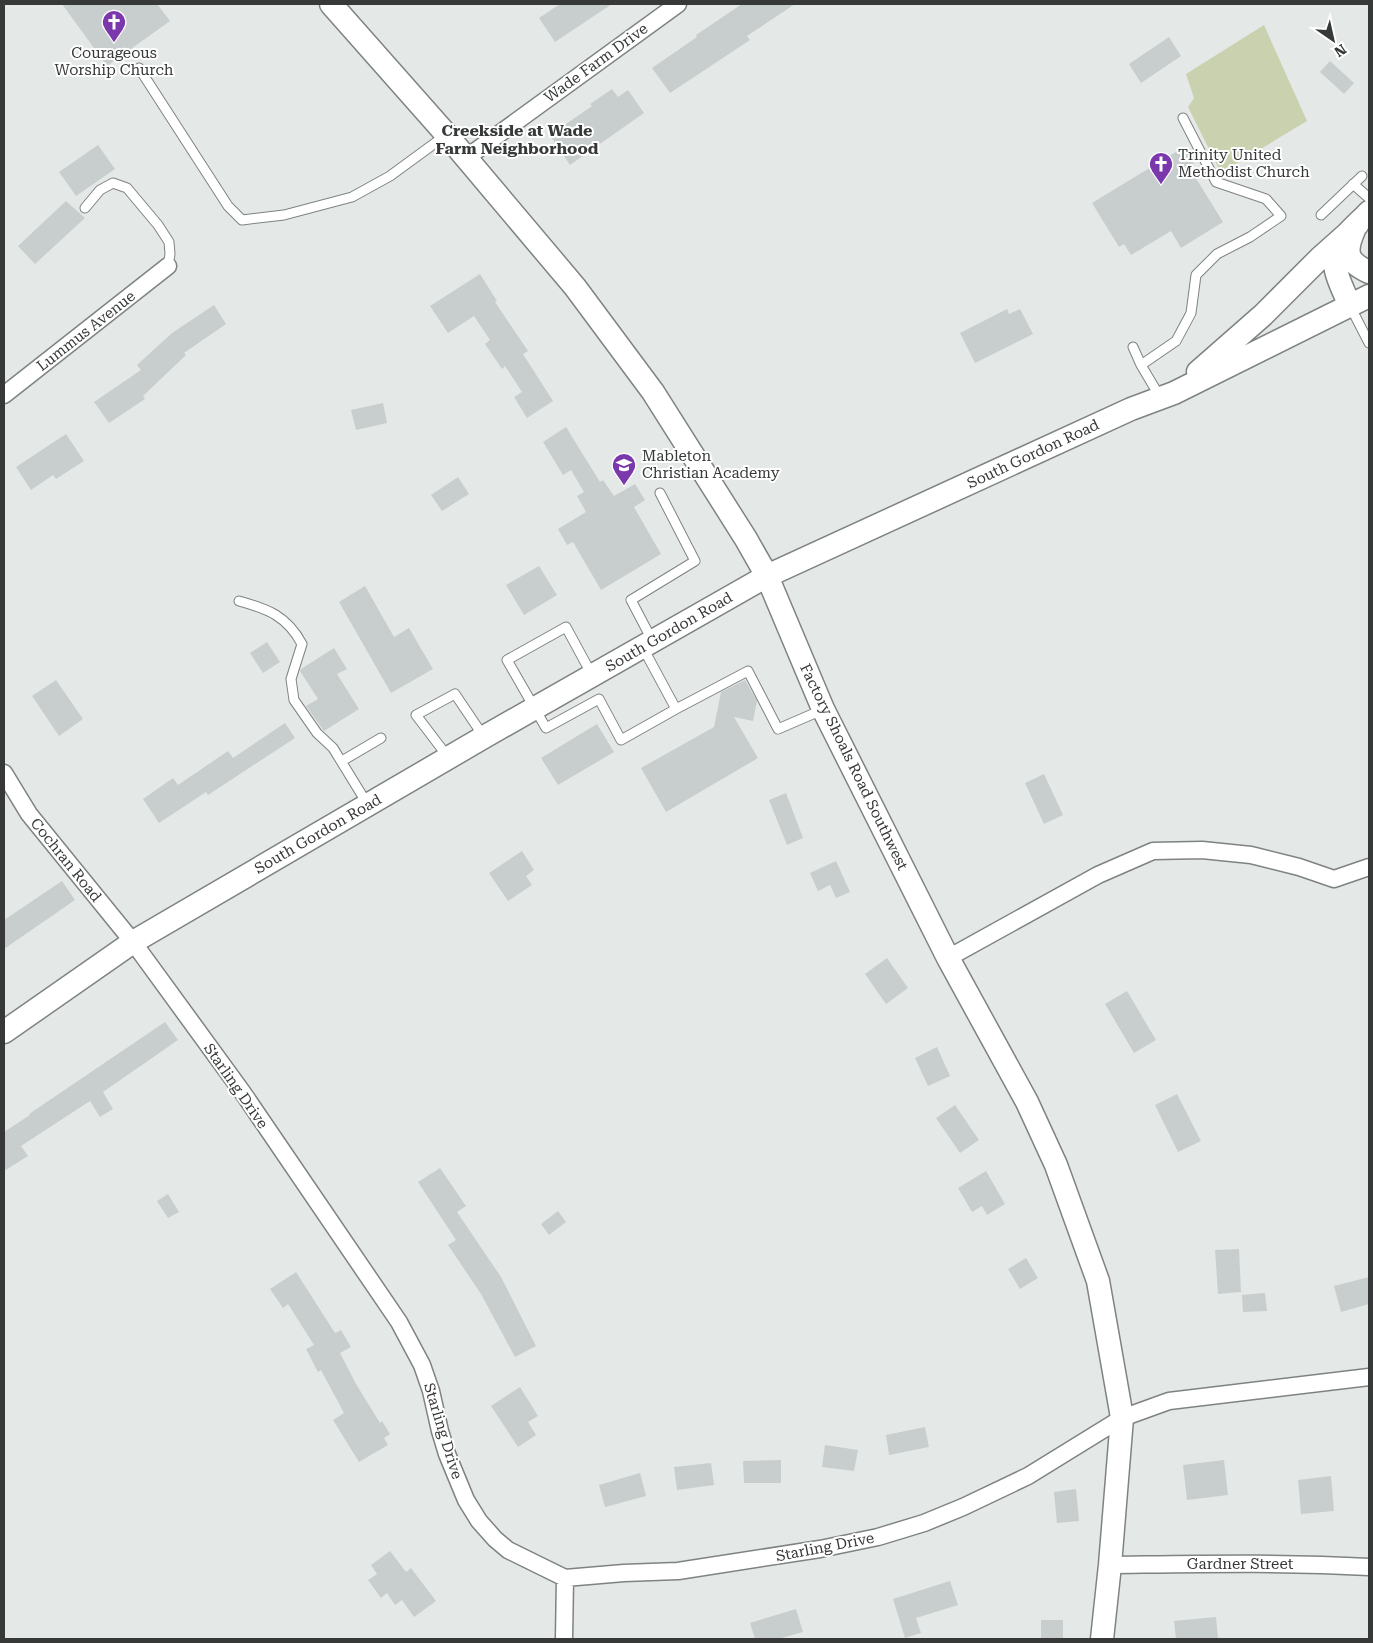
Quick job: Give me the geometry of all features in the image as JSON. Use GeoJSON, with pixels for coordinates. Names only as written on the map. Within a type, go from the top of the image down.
{"type":"FeatureCollection","features":[{"type":"Feature","properties":{"kind":"street","name":"Factory Shoals Road Southwest"},"geometry":{"type":"LineString","coordinates":[[331,4],[446,134],[574,287],[653,392],[746,539],[767,576],[823,709],[948,958],[1027,1102],[1056,1165],[1098,1281],[1122,1418],[1102,1639]]}},
{"type":"Feature","properties":{"kind":"street","name":"Wade Farm Drive"},"geometry":{"type":"LineString","coordinates":[[466,158],[678,4]]}},
{"type":"Feature","properties":{"kind":"street"},"geometry":{"type":"LineString","coordinates":[[1363,219],[1348,244],[1350,258],[1355,266],[1369,272]]}},
{"type":"Feature","properties":{"kind":"street"},"geometry":{"type":"LineString","coordinates":[[1360,301],[1335,265],[1335,252],[1340,243],[1363,219]]}},
{"type":"Feature","properties":{"kind":"street"},"geometry":{"type":"LineString","coordinates":[[1167,395],[1263,315],[1320,258],[1363,219]]}},
{"type":"Feature","properties":{"kind":"street","name":"Lummus Avenue"},"geometry":{"type":"LineString","coordinates":[[4,395],[168,266]]}},
{"type":"Feature","properties":{"kind":"street","name":"South Gordon Road"},"geometry":{"type":"LineString","coordinates":[[4,1032],[133,942],[484,737],[767,576],[1131,408],[1167,395],[1360,301]]}},
{"type":"Feature","properties":{"kind":"street","name":"Cochran Road"},"geometry":{"type":"LineString","coordinates":[[4,774],[29,814],[133,942]]}},
{"type":"Feature","properties":{"kind":"street"},"geometry":{"type":"LineString","coordinates":[[948,958],[1098,875],[1154,851],[1202,850],[1251,855],[1299,866],[1334,880],[1369,867]]}},
{"type":"Feature","properties":{"kind":"street","name":"Starling Drive"},"geometry":{"type":"LineString","coordinates":[[133,942],[243,1093],[399,1322],[422,1365],[431,1391],[447,1454],[466,1500],[478,1521],[494,1539],[508,1550],[565,1578],[624,1573],[678,1572],[878,1537],[924,1524],[1028,1476],[1122,1418],[1169,1401],[1369,1377]]}},
{"type":"Feature","properties":{"kind":"street","name":"Gardner Street"},"geometry":{"type":"LineString","coordinates":[[1110,1565],[1308,1563],[1369,1567]]}},
{"type":"Feature","properties":{"kind":"street"},"geometry":{"type":"LineString","coordinates":[[564,1639],[565,1578]]}},
{"type":"Feature","properties":{"kind":"lane"},"geometry":{"type":"LineString","coordinates":[[139,68],[228,206],[242,220],[284,215],[352,198],[390,176],[446,134]]}},
{"type":"Feature","properties":{"kind":"lane"},"geometry":{"type":"LineString","coordinates":[[1141,365],[1176,341],[1191,313],[1196,275],[1216,254],[1250,237],[1281,216],[1266,199],[1216,182],[1183,118]]}},
{"type":"Feature","properties":{"kind":"lane"},"geometry":{"type":"LineString","coordinates":[[1322,215],[1362,176]]}},
{"type":"Feature","properties":{"kind":"lane"},"geometry":{"type":"LineString","coordinates":[[85,208],[100,190],[113,183],[127,188],[158,225],[169,242],[168,266]]}},
{"type":"Feature","properties":{"kind":"lane"},"geometry":{"type":"LineString","coordinates":[[1354,184],[1369,198]]}},
{"type":"Feature","properties":{"kind":"lane"},"geometry":{"type":"LineString","coordinates":[[1360,301],[1369,343]]}},
{"type":"Feature","properties":{"kind":"lane"},"geometry":{"type":"LineString","coordinates":[[1132,348],[1141,365],[1167,395]]}},
{"type":"Feature","properties":{"kind":"lane"},"geometry":{"type":"LineString","coordinates":[[660,492],[695,561],[631,600],[647,643],[676,709]]}},
{"type":"Feature","properties":{"kind":"lane"},"geometry":{"type":"LineString","coordinates":[[239,601],[266,609],[280,617],[295,631],[302,644],[291,678],[294,700],[317,733],[333,748],[368,805]]}},
{"type":"Feature","properties":{"kind":"lane"},"geometry":{"type":"LineString","coordinates":[[592,675],[566,627],[506,660],[546,728],[599,699],[621,740],[748,671],[778,729],[823,709]]}},
{"type":"Feature","properties":{"kind":"lane"},"geometry":{"type":"LineString","coordinates":[[449,758],[416,716],[455,694],[484,737]]}},
{"type":"Feature","properties":{"kind":"lane"},"geometry":{"type":"LineString","coordinates":[[342,762],[381,738]]}},
{"type":"Feature","properties":{"kind":"green space"},"geometry":{"type":"Polygon","coordinates":[[[1264,25],[1307,121],[1221,173],[1188,107],[1194,98],[1186,74],[1264,25]]]}},
{"type":"Feature","properties":{"kind":"building","name":"Courageous Worship Church"},"geometry":{"type":"Polygon","coordinates":[[[62,4],[157,4],[170,21],[107,66],[62,4]]]}},
{"type":"Feature","properties":{"kind":"building"},"geometry":{"type":"Polygon","coordinates":[[[560,4],[612,4],[555,42],[539,18],[560,4]]]}},
{"type":"Feature","properties":{"kind":"building"},"geometry":{"type":"Polygon","coordinates":[[[742,4],[795,4],[747,36],[750,40],[670,93],[652,68],[742,4]]]}},
{"type":"Feature","properties":{"kind":"building"},"geometry":{"type":"Polygon","coordinates":[[[1169,37],[1181,56],[1141,83],[1129,64],[1169,37]]]}},
{"type":"Feature","properties":{"kind":"building"},"geometry":{"type":"Polygon","coordinates":[[[1330,61],[1354,83],[1344,94],[1320,72],[1330,61]]]}},
{"type":"Feature","properties":{"kind":"building"},"geometry":{"type":"Polygon","coordinates":[[[612,89],[618,97],[628,90],[644,113],[570,165],[550,135],[592,106],[590,104],[612,89]]]}},
{"type":"Feature","properties":{"kind":"building"},"geometry":{"type":"Polygon","coordinates":[[[98,145],[115,169],[76,196],[59,172],[98,145]]]}},
{"type":"Feature","properties":{"kind":"building","name":"Trinity United Methodist Church"},"geometry":{"type":"Polygon","coordinates":[[[1184,147],[1194,164],[1189,167],[1223,222],[1181,248],[1171,231],[1131,255],[1124,244],[1119,247],[1092,203],[1184,147]]]}},
{"type":"Feature","properties":{"kind":"building"},"geometry":{"type":"Polygon","coordinates":[[[66,201],[85,218],[35,264],[18,246],[66,201]]]}},
{"type":"Feature","properties":{"kind":"building"},"geometry":{"type":"Polygon","coordinates":[[[480,274],[497,301],[495,302],[528,351],[523,354],[553,401],[527,418],[514,397],[522,392],[505,366],[502,369],[485,344],[490,340],[474,316],[448,333],[430,306],[480,274]]]}},
{"type":"Feature","properties":{"kind":"building"},"geometry":{"type":"Polygon","coordinates":[[[214,305],[226,324],[184,353],[186,355],[143,396],[145,399],[109,423],[94,402],[141,370],[137,365],[172,333],[214,305]]]}},
{"type":"Feature","properties":{"kind":"building"},"geometry":{"type":"Polygon","coordinates":[[[1007,309],[1009,314],[1020,309],[1033,334],[975,363],[960,333],[1007,309]]]}},
{"type":"Feature","properties":{"kind":"building"},"geometry":{"type":"Polygon","coordinates":[[[383,403],[387,423],[356,430],[351,410],[383,403]]]}},
{"type":"Feature","properties":{"kind":"building"},"geometry":{"type":"Polygon","coordinates":[[[566,427],[600,482],[603,480],[614,496],[635,484],[645,500],[634,507],[661,554],[601,590],[573,542],[567,545],[558,529],[586,512],[577,496],[584,492],[571,470],[563,475],[543,442],[566,427]]]}},
{"type":"Feature","properties":{"kind":"building"},"geometry":{"type":"Polygon","coordinates":[[[66,434],[84,461],[56,479],[53,475],[31,490],[16,467],[66,434]]]}},
{"type":"Feature","properties":{"kind":"building"},"geometry":{"type":"Polygon","coordinates":[[[458,477],[469,494],[442,511],[431,495],[458,477]]]}},
{"type":"Feature","properties":{"kind":"building"},"geometry":{"type":"Polygon","coordinates":[[[539,566],[557,595],[524,615],[506,585],[539,566]]]}},
{"type":"Feature","properties":{"kind":"building"},"geometry":{"type":"Polygon","coordinates":[[[365,586],[394,637],[409,628],[433,669],[391,693],[339,602],[365,586]]]}},
{"type":"Feature","properties":{"kind":"building"},"geometry":{"type":"Polygon","coordinates":[[[267,642],[280,662],[263,673],[250,653],[267,642]]]}},
{"type":"Feature","properties":{"kind":"building"},"geometry":{"type":"Polygon","coordinates":[[[334,648],[347,669],[337,674],[359,709],[324,731],[306,706],[318,699],[300,671],[334,648]]]}},
{"type":"Feature","properties":{"kind":"building"},"geometry":{"type":"Polygon","coordinates":[[[56,680],[83,719],[59,736],[32,696],[56,680]]]}},
{"type":"Feature","properties":{"kind":"building"},"geometry":{"type":"Polygon","coordinates":[[[745,680],[757,701],[753,721],[734,717],[758,758],[666,812],[641,768],[714,727],[721,692],[745,680]]]}},
{"type":"Feature","properties":{"kind":"building"},"geometry":{"type":"Polygon","coordinates":[[[285,723],[295,738],[208,795],[206,792],[159,823],[143,799],[173,778],[178,785],[228,751],[233,758],[285,723]]]}},
{"type":"Feature","properties":{"kind":"building"},"geometry":{"type":"Polygon","coordinates":[[[597,724],[614,752],[558,785],[541,758],[597,724]]]}},
{"type":"Feature","properties":{"kind":"building"},"geometry":{"type":"Polygon","coordinates":[[[1044,774],[1063,815],[1044,824],[1025,783],[1044,774]]]}},
{"type":"Feature","properties":{"kind":"building"},"geometry":{"type":"Polygon","coordinates":[[[786,793],[803,838],[787,845],[769,800],[786,793]]]}},
{"type":"Feature","properties":{"kind":"building"},"geometry":{"type":"Polygon","coordinates":[[[522,851],[534,870],[526,876],[532,885],[508,901],[489,873],[522,851]]]}},
{"type":"Feature","properties":{"kind":"building"},"geometry":{"type":"Polygon","coordinates":[[[836,861],[850,892],[836,898],[830,885],[818,891],[810,873],[836,861]]]}},
{"type":"Feature","properties":{"kind":"building"},"geometry":{"type":"Polygon","coordinates":[[[62,881],[75,900],[4,949],[4,920],[62,881]]]}},
{"type":"Feature","properties":{"kind":"building"},"geometry":{"type":"Polygon","coordinates":[[[887,958],[908,988],[886,1004],[865,974],[887,958]]]}},
{"type":"Feature","properties":{"kind":"building"},"geometry":{"type":"Polygon","coordinates":[[[1127,991],[1156,1040],[1134,1053],[1105,1004],[1127,991]]]}},
{"type":"Feature","properties":{"kind":"building"},"geometry":{"type":"Polygon","coordinates":[[[165,1022],[178,1040],[103,1092],[113,1109],[100,1117],[90,1101],[21,1146],[28,1156],[4,1171],[4,1132],[165,1022]]]}},
{"type":"Feature","properties":{"kind":"building"},"geometry":{"type":"Polygon","coordinates":[[[937,1047],[950,1076],[928,1086],[915,1058],[937,1047]]]}},
{"type":"Feature","properties":{"kind":"building"},"geometry":{"type":"Polygon","coordinates":[[[1177,1094],[1201,1141],[1178,1152],[1155,1105],[1177,1094]]]}},
{"type":"Feature","properties":{"kind":"building"},"geometry":{"type":"Polygon","coordinates":[[[955,1105],[979,1140],[960,1153],[936,1118],[955,1105]]]}},
{"type":"Feature","properties":{"kind":"building"},"geometry":{"type":"Polygon","coordinates":[[[440,1168],[466,1206],[457,1212],[501,1277],[536,1346],[515,1357],[481,1294],[448,1245],[456,1240],[418,1182],[440,1168]]]}},
{"type":"Feature","properties":{"kind":"building"},"geometry":{"type":"Polygon","coordinates":[[[986,1171],[1005,1204],[987,1215],[982,1206],[972,1212],[958,1188],[986,1171]]]}},
{"type":"Feature","properties":{"kind":"building"},"geometry":{"type":"Polygon","coordinates":[[[168,1194],[179,1212],[168,1218],[157,1201],[168,1194]]]}},
{"type":"Feature","properties":{"kind":"building"},"geometry":{"type":"Polygon","coordinates":[[[558,1211],[566,1222],[549,1235],[541,1224],[558,1211]]]}},
{"type":"Feature","properties":{"kind":"building"},"geometry":{"type":"Polygon","coordinates":[[[1239,1249],[1241,1292],[1218,1294],[1215,1250],[1239,1249]]]}},
{"type":"Feature","properties":{"kind":"building"},"geometry":{"type":"Polygon","coordinates":[[[1026,1258],[1038,1278],[1020,1289],[1008,1269],[1026,1258]]]}},
{"type":"Feature","properties":{"kind":"building"},"geometry":{"type":"Polygon","coordinates":[[[296,1272],[335,1333],[341,1330],[351,1347],[340,1353],[380,1423],[382,1421],[390,1434],[384,1438],[388,1445],[359,1462],[333,1420],[344,1413],[321,1370],[318,1372],[306,1349],[314,1345],[288,1304],[283,1308],[270,1289],[296,1272]]]}},
{"type":"Feature","properties":{"kind":"building"},"geometry":{"type":"Polygon","coordinates":[[[1369,1277],[1369,1304],[1341,1312],[1334,1286],[1369,1277]]]}},
{"type":"Feature","properties":{"kind":"building"},"geometry":{"type":"Polygon","coordinates":[[[1265,1293],[1267,1311],[1243,1312],[1242,1295],[1265,1293]]]}},
{"type":"Feature","properties":{"kind":"building"},"geometry":{"type":"Polygon","coordinates":[[[520,1387],[538,1416],[528,1422],[536,1435],[518,1447],[491,1406],[520,1387]]]}},
{"type":"Feature","properties":{"kind":"building"},"geometry":{"type":"Polygon","coordinates":[[[925,1427],[929,1447],[889,1455],[886,1435],[925,1427]]]}},
{"type":"Feature","properties":{"kind":"building"},"geometry":{"type":"Polygon","coordinates":[[[825,1445],[858,1450],[854,1471],[822,1467],[825,1445]]]}},
{"type":"Feature","properties":{"kind":"building"},"geometry":{"type":"Polygon","coordinates":[[[781,1460],[781,1483],[744,1483],[743,1461],[781,1460]]]}},
{"type":"Feature","properties":{"kind":"building"},"geometry":{"type":"Polygon","coordinates":[[[1224,1460],[1228,1495],[1187,1500],[1183,1465],[1224,1460]]]}},
{"type":"Feature","properties":{"kind":"building"},"geometry":{"type":"Polygon","coordinates":[[[711,1463],[714,1485],[677,1490],[674,1467],[711,1463]]]}},
{"type":"Feature","properties":{"kind":"building"},"geometry":{"type":"Polygon","coordinates":[[[640,1473],[646,1496],[605,1507],[599,1485],[640,1473]]]}},
{"type":"Feature","properties":{"kind":"building"},"geometry":{"type":"Polygon","coordinates":[[[1331,1476],[1334,1511],[1301,1514],[1298,1480],[1331,1476]]]}},
{"type":"Feature","properties":{"kind":"building"},"geometry":{"type":"Polygon","coordinates":[[[1076,1489],[1079,1521],[1057,1523],[1054,1492],[1076,1489]]]}},
{"type":"Feature","properties":{"kind":"building"},"geometry":{"type":"Polygon","coordinates":[[[390,1551],[406,1572],[411,1568],[436,1601],[414,1617],[402,1600],[395,1605],[387,1593],[381,1598],[368,1580],[377,1574],[371,1565],[390,1551]]]}},
{"type":"Feature","properties":{"kind":"building"},"geometry":{"type":"Polygon","coordinates":[[[950,1581],[958,1605],[916,1618],[921,1633],[905,1638],[893,1599],[950,1581]]]}},
{"type":"Feature","properties":{"kind":"building"},"geometry":{"type":"Polygon","coordinates":[[[796,1609],[803,1632],[778,1639],[755,1639],[750,1623],[796,1609]]]}},
{"type":"Feature","properties":{"kind":"building"},"geometry":{"type":"Polygon","coordinates":[[[1216,1617],[1218,1639],[1176,1639],[1174,1621],[1216,1617]]]}},
{"type":"Feature","properties":{"kind":"building"},"geometry":{"type":"Polygon","coordinates":[[[1041,1620],[1063,1620],[1063,1639],[1041,1639],[1041,1620]]]}},
{"type":"Feature","properties":{"kind":"place","name":"Courageous Worship Church"},"geometry":{"type":"Point","coordinates":[114,43]}},
{"type":"Feature","properties":{"kind":"place","name":"Trinity United Methodist Church"},"geometry":{"type":"Point","coordinates":[1161,185]}},
{"type":"Feature","properties":{"kind":"place","name":"Mableton Christian Academy"},"geometry":{"type":"Point","coordinates":[624,486]}},
{"type":"Feature","properties":{"kind":"district","name":"Creekside at Wade Farm Neighborhood"},"geometry":{"type":"Point","coordinates":[517,139]}}]}
